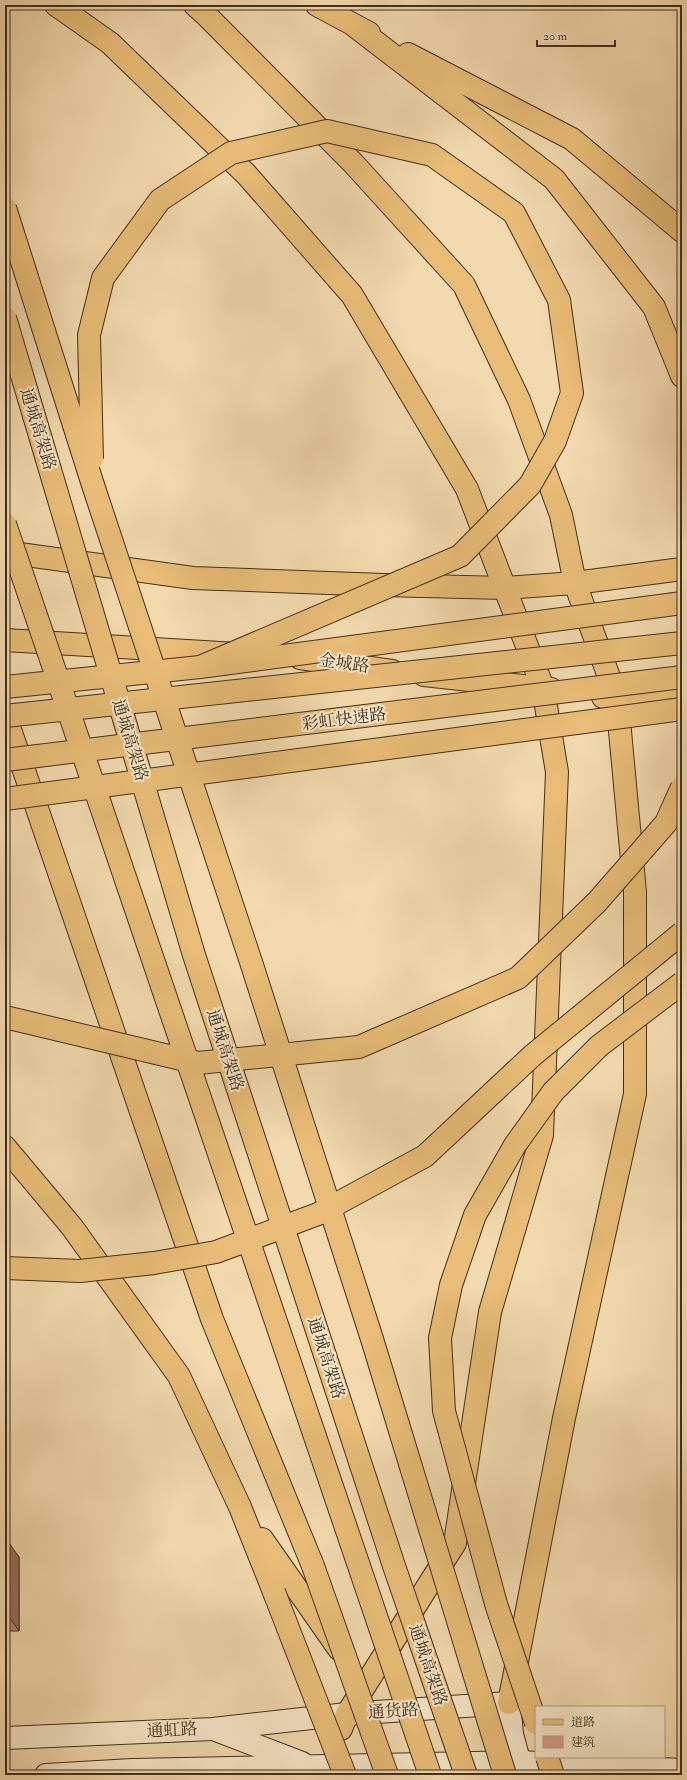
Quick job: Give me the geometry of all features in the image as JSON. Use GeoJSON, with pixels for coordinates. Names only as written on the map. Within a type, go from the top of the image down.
{"type":"FeatureCollection","features":[{"type":"Feature","properties":{"kind":"main road"},"geometry":{"type":"LineString","coordinates":[[56,5],[110,43],[246,174],[352,295],[467,489],[543,688],[557,772],[542,1136],[490,1312],[455,1542],[342,1720],[349,1772]]}},
{"type":"Feature","properties":{"kind":"main road"},"geometry":{"type":"LineString","coordinates":[[195,5],[353,163],[464,285],[519,400],[561,515],[575,582],[617,699],[635,892],[635,1094],[564,1418],[509,1703],[516,1771]]}},
{"type":"Feature","properties":{"kind":"main road"},"geometry":{"type":"LineString","coordinates":[[317,5],[356,27],[572,139],[682,231]]}},
{"type":"Feature","properties":{"kind":"main road"},"geometry":{"type":"LineString","coordinates":[[356,27],[554,178],[654,307],[682,376]]}},
{"type":"Feature","properties":{"kind":"main road"},"geometry":{"type":"LineString","coordinates":[[93,484],[89,335],[103,278],[160,200],[231,153],[327,132],[432,155],[514,214],[559,300],[572,393],[555,441],[530,485],[460,556],[200,667]]}},
{"type":"Feature","properties":{"kind":"main road"},"geometry":{"type":"LineString","coordinates":[[5,208],[93,484],[252,964],[372,1339],[516,1771]]}},
{"type":"Feature","properties":{"kind":"main road","name":"通城高架路"},"geometry":{"type":"LineString","coordinates":[[5,318],[194,955],[394,1566],[466,1775]]}},
{"type":"Feature","properties":{"kind":"main road","name":"通城高架路"},"geometry":{"type":"LineString","coordinates":[[5,524],[430,1775]]}},
{"type":"Feature","properties":{"kind":"main road"},"geometry":{"type":"LineString","coordinates":[[5,552],[193,578],[383,585],[505,588],[575,582],[682,569]]}},
{"type":"Feature","properties":{"kind":"main road"},"geometry":{"type":"LineString","coordinates":[[5,687],[200,667],[682,603]]}},
{"type":"Feature","properties":{"kind":"main road","name":"金城路"},"geometry":{"type":"LineString","coordinates":[[5,640],[312,658],[436,677],[543,688],[617,699],[682,699]]}},
{"type":"Feature","properties":{"kind":"main road"},"geometry":{"type":"LineString","coordinates":[[387,1775],[313,1566],[212,1319],[5,716],[682,643]]}},
{"type":"Feature","properties":{"kind":"main road","name":"彩虹快速路"},"geometry":{"type":"LineString","coordinates":[[5,760],[682,677]]}},
{"type":"Feature","properties":{"kind":"main road"},"geometry":{"type":"LineString","coordinates":[[5,799],[682,709]]}},
{"type":"Feature","properties":{"kind":"main road"},"geometry":{"type":"LineString","coordinates":[[5,1017],[198,1062],[359,1047],[518,978],[597,902],[666,822],[682,787]]}},
{"type":"Feature","properties":{"kind":"main road"},"geometry":{"type":"LineString","coordinates":[[5,1268],[80,1272],[154,1263],[216,1252],[318,1214],[425,1156],[533,1055],[682,933]]}},
{"type":"Feature","properties":{"kind":"main road"},"geometry":{"type":"LineString","coordinates":[[535,1720],[496,1604],[444,1411],[440,1338],[451,1285],[475,1215],[515,1145],[553,1092],[599,1046],[682,983]]}},
{"type":"Feature","properties":{"kind":"main road"},"geometry":{"type":"LineString","coordinates":[[5,1147],[72,1227],[178,1376],[240,1507],[349,1772]]}},
{"type":"Feature","properties":{"kind":"main road"},"geometry":{"type":"LineString","coordinates":[[240,1507],[345,1658]]}},
{"type":"Feature","properties":{"kind":"main road","name":"通货路"},"geometry":{"type":"LineString","coordinates":[[342,1720],[509,1703],[535,1707]]}},
{"type":"Feature","properties":{"kind":"main road","name":"通虹路"},"geometry":{"type":"LineString","coordinates":[[5,1738],[213,1729],[342,1720]]}},
{"type":"Feature","properties":{"kind":"main road"},"geometry":{"type":"LineString","coordinates":[[213,1729],[312,1767]]}},
{"type":"Feature","properties":{"kind":"main road"},"geometry":{"type":"LineString","coordinates":[[547,1758],[554,1775]]}},
{"type":"Feature","properties":{"kind":"main road"},"geometry":{"type":"LineString","coordinates":[[659,1758],[682,1770]]}},
{"type":"Feature","properties":{"kind":"main road"},"geometry":{"type":"LineString","coordinates":[[46,1775],[132,1770],[312,1767],[349,1772],[682,1770]]}},
{"type":"Feature","properties":{"kind":"building"},"geometry":{"type":"Polygon","coordinates":[[[5,1540],[7,1540],[7,1614],[5,1614],[5,1540]]]}}]}
